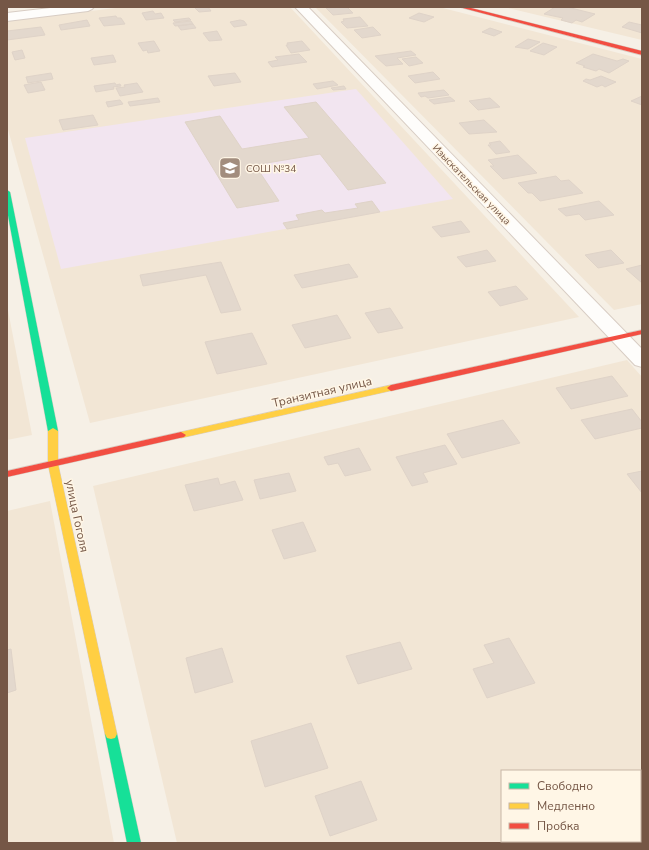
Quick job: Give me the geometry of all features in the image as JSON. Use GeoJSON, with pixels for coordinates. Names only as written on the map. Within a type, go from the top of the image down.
{"type":"FeatureCollection","features":[{"type":"Feature","properties":{"kind":"street"},"geometry":{"type":"LineString","coordinates":[[7,17],[88,7]]}},
{"type":"Feature","properties":{"kind":"street","name":"Изыскательская улица"},"geometry":{"type":"LineString","coordinates":[[301,7],[642,361]]}},
{"type":"Feature","properties":{"kind":"street"},"geometry":{"type":"LineString","coordinates":[[461,7],[642,53]]}},
{"type":"Feature","properties":{"kind":"street","name":"улица Гоголя"},"geometry":{"type":"LineString","coordinates":[[7,192],[53,429],[53,464],[134,843]]}},
{"type":"Feature","properties":{"kind":"street","name":"Транзитная улица"},"geometry":{"type":"LineString","coordinates":[[7,474],[642,332]]}},
{"type":"Feature","properties":{"kind":"shaded area"},"geometry":{"type":"Polygon","coordinates":[[[124,7],[290,7],[579,317],[90,423],[7,126],[7,21],[124,7]]]}},
{"type":"Feature","properties":{"kind":"shaded area"},"geometry":{"type":"Polygon","coordinates":[[[315,7],[439,7],[642,59],[642,304],[614,310],[315,7]]]}},
{"type":"Feature","properties":{"kind":"shaded area"},"geometry":{"type":"Polygon","coordinates":[[[504,7],[642,7],[642,40],[504,7]]]}},
{"type":"Feature","properties":{"kind":"shaded area","name":"СОШ №34"},"geometry":{"type":"Polygon","coordinates":[[[356,89],[453,199],[61,269],[25,138],[356,89]]]}},
{"type":"Feature","properties":{"kind":"shaded area"},"geometry":{"type":"Polygon","coordinates":[[[7,305],[32,435],[7,440],[7,305]]]}},
{"type":"Feature","properties":{"kind":"shaded area"},"geometry":{"type":"Polygon","coordinates":[[[627,360],[642,377],[642,843],[177,843],[93,486],[627,360]]]}},
{"type":"Feature","properties":{"kind":"shaded area"},"geometry":{"type":"Polygon","coordinates":[[[50,501],[114,843],[7,843],[7,511],[50,501]]]}},
{"type":"Feature","properties":{"kind":"building"},"geometry":{"type":"Polygon","coordinates":[[[194,7],[208,7],[211,11],[199,12],[194,7]]]}},
{"type":"Feature","properties":{"kind":"building"},"geometry":{"type":"Polygon","coordinates":[[[347,7],[353,13],[333,15],[326,8],[347,7]]]}},
{"type":"Feature","properties":{"kind":"building"},"geometry":{"type":"Polygon","coordinates":[[[555,7],[567,7],[595,14],[582,22],[576,20],[572,23],[561,20],[563,18],[544,14],[555,7]]]}},
{"type":"Feature","properties":{"kind":"building"},"geometry":{"type":"Polygon","coordinates":[[[153,11],[155,14],[161,13],[164,18],[146,20],[142,13],[153,11]]]}},
{"type":"Feature","properties":{"kind":"building"},"geometry":{"type":"Polygon","coordinates":[[[419,13],[434,17],[424,22],[409,18],[419,13]]]}},
{"type":"Feature","properties":{"kind":"building"},"geometry":{"type":"Polygon","coordinates":[[[116,16],[117,18],[121,18],[125,24],[104,26],[99,18],[116,16]]]}},
{"type":"Feature","properties":{"kind":"building"},"geometry":{"type":"Polygon","coordinates":[[[360,17],[368,26],[347,28],[341,22],[344,21],[343,19],[360,17]]]}},
{"type":"Feature","properties":{"kind":"building"},"geometry":{"type":"Polygon","coordinates":[[[189,18],[191,20],[175,22],[173,20],[189,18]]]}},
{"type":"Feature","properties":{"kind":"building"},"geometry":{"type":"Polygon","coordinates":[[[87,20],[90,26],[61,30],[59,25],[87,20]]]}},
{"type":"Feature","properties":{"kind":"building"},"geometry":{"type":"Polygon","coordinates":[[[240,20],[244,21],[247,25],[234,27],[230,22],[240,20]]]}},
{"type":"Feature","properties":{"kind":"building"},"geometry":{"type":"Polygon","coordinates":[[[191,21],[193,24],[175,26],[173,23],[191,21]]]}},
{"type":"Feature","properties":{"kind":"building"},"geometry":{"type":"Polygon","coordinates":[[[629,22],[642,25],[642,33],[622,27],[629,22]]]}},
{"type":"Feature","properties":{"kind":"building"},"geometry":{"type":"Polygon","coordinates":[[[193,24],[196,28],[181,30],[178,26],[193,24]]]}},
{"type":"Feature","properties":{"kind":"building"},"geometry":{"type":"Polygon","coordinates":[[[41,27],[45,35],[7,40],[7,31],[41,27]]]}},
{"type":"Feature","properties":{"kind":"building"},"geometry":{"type":"Polygon","coordinates":[[[373,27],[381,35],[362,38],[354,30],[373,27]]]}},
{"type":"Feature","properties":{"kind":"building"},"geometry":{"type":"Polygon","coordinates":[[[490,28],[502,32],[494,36],[482,32],[490,28]]]}},
{"type":"Feature","properties":{"kind":"building"},"geometry":{"type":"Polygon","coordinates":[[[217,31],[222,40],[209,41],[203,33],[217,31]]]}},
{"type":"Feature","properties":{"kind":"building"},"geometry":{"type":"Polygon","coordinates":[[[528,39],[540,42],[528,49],[515,47],[528,39]]]}},
{"type":"Feature","properties":{"kind":"building"},"geometry":{"type":"Polygon","coordinates":[[[154,41],[160,51],[148,53],[147,50],[143,51],[138,43],[154,41]]]}},
{"type":"Feature","properties":{"kind":"building"},"geometry":{"type":"Polygon","coordinates":[[[302,41],[310,50],[291,53],[286,45],[288,45],[287,43],[302,41]]]}},
{"type":"Feature","properties":{"kind":"building"},"geometry":{"type":"Polygon","coordinates":[[[543,43],[557,47],[544,55],[530,51],[543,43]]]}},
{"type":"Feature","properties":{"kind":"building"},"geometry":{"type":"Polygon","coordinates":[[[22,50],[25,58],[15,60],[12,52],[22,50]]]}},
{"type":"Feature","properties":{"kind":"building"},"geometry":{"type":"Polygon","coordinates":[[[411,51],[416,55],[397,58],[403,64],[386,66],[375,56],[411,51]]]}},
{"type":"Feature","properties":{"kind":"building"},"geometry":{"type":"Polygon","coordinates":[[[299,54],[307,62],[272,67],[268,62],[278,60],[275,57],[299,54]]]}},
{"type":"Feature","properties":{"kind":"building"},"geometry":{"type":"Polygon","coordinates":[[[593,54],[617,61],[623,59],[629,61],[609,73],[599,69],[596,71],[576,63],[593,54]]]}},
{"type":"Feature","properties":{"kind":"building"},"geometry":{"type":"Polygon","coordinates":[[[113,55],[116,62],[94,65],[91,58],[113,55]]]}},
{"type":"Feature","properties":{"kind":"building"},"geometry":{"type":"Polygon","coordinates":[[[416,57],[423,63],[409,66],[402,59],[416,57]]]}},
{"type":"Feature","properties":{"kind":"building"},"geometry":{"type":"Polygon","coordinates":[[[433,72],[440,79],[415,83],[408,76],[433,72]]]}},
{"type":"Feature","properties":{"kind":"building"},"geometry":{"type":"Polygon","coordinates":[[[51,73],[53,79],[28,83],[26,77],[51,73]]]}},
{"type":"Feature","properties":{"kind":"building"},"geometry":{"type":"Polygon","coordinates":[[[235,73],[241,82],[214,86],[208,76],[235,73]]]}},
{"type":"Feature","properties":{"kind":"building"},"geometry":{"type":"Polygon","coordinates":[[[601,76],[616,82],[605,87],[602,85],[597,87],[583,81],[586,79],[590,80],[601,76]]]}},
{"type":"Feature","properties":{"kind":"building"},"geometry":{"type":"Polygon","coordinates":[[[333,81],[338,85],[317,89],[313,84],[333,81]]]}},
{"type":"Feature","properties":{"kind":"building"},"geometry":{"type":"Polygon","coordinates":[[[41,82],[45,90],[28,93],[24,85],[41,82]]]}},
{"type":"Feature","properties":{"kind":"building"},"geometry":{"type":"Polygon","coordinates":[[[115,83],[116,85],[120,84],[121,86],[113,87],[114,89],[96,92],[94,86],[115,83]]]}},
{"type":"Feature","properties":{"kind":"building"},"geometry":{"type":"Polygon","coordinates":[[[137,83],[143,92],[120,96],[116,88],[125,87],[124,85],[137,83]]]}},
{"type":"Feature","properties":{"kind":"building"},"geometry":{"type":"Polygon","coordinates":[[[344,86],[346,89],[333,90],[331,88],[344,86]]]}},
{"type":"Feature","properties":{"kind":"building"},"geometry":{"type":"Polygon","coordinates":[[[444,90],[449,95],[428,98],[425,96],[421,97],[418,93],[444,90]]]}},
{"type":"Feature","properties":{"kind":"building"},"geometry":{"type":"Polygon","coordinates":[[[642,96],[642,105],[631,101],[642,96]]]}},
{"type":"Feature","properties":{"kind":"building"},"geometry":{"type":"Polygon","coordinates":[[[450,97],[455,101],[434,104],[429,100],[450,97]]]}},
{"type":"Feature","properties":{"kind":"building"},"geometry":{"type":"Polygon","coordinates":[[[158,98],[160,102],[130,106],[128,102],[158,98]]]}},
{"type":"Feature","properties":{"kind":"building"},"geometry":{"type":"Polygon","coordinates":[[[490,98],[500,107],[478,110],[469,101],[490,98]]]}},
{"type":"Feature","properties":{"kind":"building"},"geometry":{"type":"Polygon","coordinates":[[[120,100],[123,104],[108,107],[106,102],[120,100]]]}},
{"type":"Feature","properties":{"kind":"building"},"geometry":{"type":"Polygon","coordinates":[[[316,102],[386,183],[348,190],[320,154],[255,165],[279,201],[237,208],[185,122],[220,116],[242,149],[309,138],[284,107],[316,102]]]}},
{"type":"Feature","properties":{"kind":"building"},"geometry":{"type":"Polygon","coordinates":[[[93,115],[98,125],[63,130],[59,120],[93,115]]]}},
{"type":"Feature","properties":{"kind":"building"},"geometry":{"type":"Polygon","coordinates":[[[484,120],[497,132],[469,134],[459,123],[484,120]]]}},
{"type":"Feature","properties":{"kind":"building"},"geometry":{"type":"Polygon","coordinates":[[[500,141],[510,152],[496,154],[488,145],[491,145],[489,143],[500,141]]]}},
{"type":"Feature","properties":{"kind":"building"},"geometry":{"type":"Polygon","coordinates":[[[518,155],[537,173],[503,179],[490,166],[494,166],[488,160],[518,155]]]}},
{"type":"Feature","properties":{"kind":"building"},"geometry":{"type":"Polygon","coordinates":[[[556,176],[561,181],[569,180],[583,193],[540,201],[532,193],[528,193],[518,183],[556,176]]]}},
{"type":"Feature","properties":{"kind":"building"},"geometry":{"type":"Polygon","coordinates":[[[372,201],[380,212],[287,229],[283,223],[299,220],[296,215],[322,210],[325,213],[358,208],[355,204],[372,201]]]}},
{"type":"Feature","properties":{"kind":"building"},"geometry":{"type":"Polygon","coordinates":[[[599,201],[614,215],[585,220],[579,214],[566,216],[558,209],[599,201]]]}},
{"type":"Feature","properties":{"kind":"building"},"geometry":{"type":"Polygon","coordinates":[[[461,221],[470,232],[441,237],[432,227],[461,221]]]}},
{"type":"Feature","properties":{"kind":"building"},"geometry":{"type":"Polygon","coordinates":[[[487,250],[496,261],[466,267],[457,257],[487,250]]]}},
{"type":"Feature","properties":{"kind":"building"},"geometry":{"type":"Polygon","coordinates":[[[611,250],[624,263],[598,268],[585,255],[611,250]]]}},
{"type":"Feature","properties":{"kind":"building"},"geometry":{"type":"Polygon","coordinates":[[[221,262],[241,310],[221,313],[206,275],[143,286],[140,275],[221,262]]]}},
{"type":"Feature","properties":{"kind":"building"},"geometry":{"type":"Polygon","coordinates":[[[349,264],[358,277],[302,288],[294,275],[349,264]]]}},
{"type":"Feature","properties":{"kind":"building"},"geometry":{"type":"Polygon","coordinates":[[[642,265],[642,283],[626,269],[642,265]]]}},
{"type":"Feature","properties":{"kind":"building"},"geometry":{"type":"Polygon","coordinates":[[[516,286],[528,299],[500,306],[488,292],[516,286]]]}},
{"type":"Feature","properties":{"kind":"building"},"geometry":{"type":"Polygon","coordinates":[[[390,308],[403,328],[378,333],[365,313],[390,308]]]}},
{"type":"Feature","properties":{"kind":"building"},"geometry":{"type":"Polygon","coordinates":[[[337,315],[351,338],[305,348],[292,325],[337,315]]]}},
{"type":"Feature","properties":{"kind":"building"},"geometry":{"type":"Polygon","coordinates":[[[252,333],[267,364],[217,374],[205,342],[252,333]]]}},
{"type":"Feature","properties":{"kind":"building"},"geometry":{"type":"Polygon","coordinates":[[[612,376],[628,396],[571,409],[556,388],[612,376]]]}},
{"type":"Feature","properties":{"kind":"building"},"geometry":{"type":"Polygon","coordinates":[[[632,409],[642,422],[642,428],[595,439],[581,420],[632,409]]]}},
{"type":"Feature","properties":{"kind":"building"},"geometry":{"type":"Polygon","coordinates":[[[503,420],[520,443],[462,458],[447,434],[503,420]]]}},
{"type":"Feature","properties":{"kind":"building"},"geometry":{"type":"Polygon","coordinates":[[[445,445],[457,464],[423,473],[428,482],[412,486],[396,457],[445,445]]]}},
{"type":"Feature","properties":{"kind":"building"},"geometry":{"type":"Polygon","coordinates":[[[359,448],[371,470],[345,476],[338,463],[328,465],[324,457],[359,448]]]}},
{"type":"Feature","properties":{"kind":"building"},"geometry":{"type":"Polygon","coordinates":[[[642,471],[642,493],[627,474],[642,471]]]}},
{"type":"Feature","properties":{"kind":"building"},"geometry":{"type":"Polygon","coordinates":[[[289,473],[296,491],[260,499],[254,480],[289,473]]]}},
{"type":"Feature","properties":{"kind":"building"},"geometry":{"type":"Polygon","coordinates":[[[218,478],[220,485],[235,481],[243,500],[194,511],[185,485],[218,478]]]}},
{"type":"Feature","properties":{"kind":"building"},"geometry":{"type":"Polygon","coordinates":[[[303,522],[316,551],[284,559],[272,530],[303,522]]]}},
{"type":"Feature","properties":{"kind":"building"},"geometry":{"type":"Polygon","coordinates":[[[509,638],[535,683],[487,698],[473,669],[494,663],[484,645],[509,638]]]}},
{"type":"Feature","properties":{"kind":"building"},"geometry":{"type":"Polygon","coordinates":[[[400,642],[412,669],[358,684],[346,656],[400,642]]]}},
{"type":"Feature","properties":{"kind":"building"},"geometry":{"type":"Polygon","coordinates":[[[222,648],[233,682],[195,693],[186,658],[222,648]]]}},
{"type":"Feature","properties":{"kind":"building"},"geometry":{"type":"Polygon","coordinates":[[[11,649],[16,690],[7,693],[7,650],[11,649]]]}},
{"type":"Feature","properties":{"kind":"building"},"geometry":{"type":"Polygon","coordinates":[[[311,723],[328,768],[265,787],[251,741],[311,723]]]}},
{"type":"Feature","properties":{"kind":"building"},"geometry":{"type":"Polygon","coordinates":[[[361,781],[377,820],[330,836],[315,796],[361,781]]]}},
{"type":"Feature","properties":{"kind":"traffic: fast"},"geometry":{"type":"LineString","coordinates":[[7,192],[53,431]]}},
{"type":"Feature","properties":{"kind":"traffic: fast"},"geometry":{"type":"LineString","coordinates":[[111,734],[134,843]]}},
{"type":"Feature","properties":{"kind":"traffic: slow"},"geometry":{"type":"LineString","coordinates":[[181,435],[391,388]]}},
{"type":"Feature","properties":{"kind":"traffic: slow"},"geometry":{"type":"LineString","coordinates":[[53,431],[53,464],[111,734]]}},
{"type":"Feature","properties":{"kind":"traffic: jam"},"geometry":{"type":"LineString","coordinates":[[461,7],[642,53]]}},
{"type":"Feature","properties":{"kind":"traffic: jam"},"geometry":{"type":"LineString","coordinates":[[391,388],[642,332]]}},
{"type":"Feature","properties":{"kind":"traffic: jam"},"geometry":{"type":"LineString","coordinates":[[7,474],[181,435]]}},
{"type":"Feature","properties":{"kind":"place","name":"СОШ №34"},"geometry":{"type":"Point","coordinates":[230,168]}}]}
